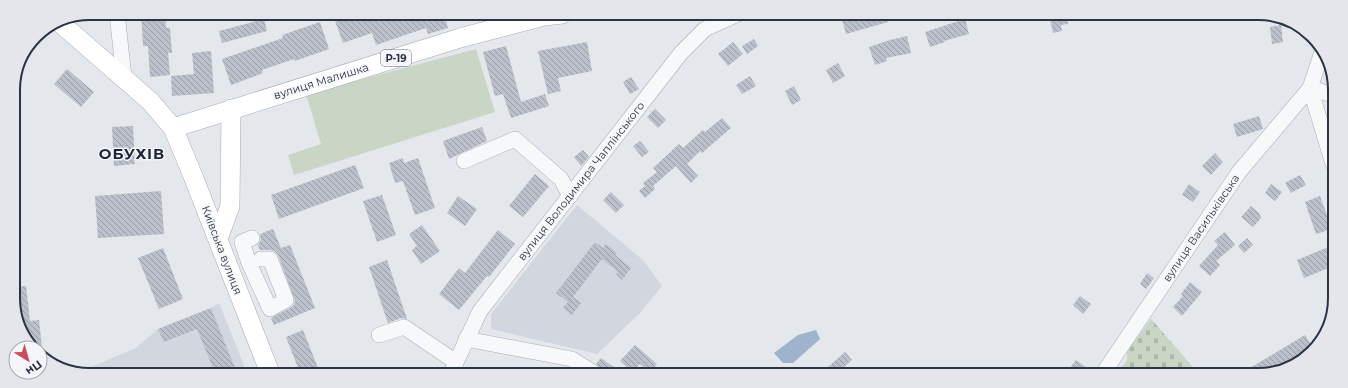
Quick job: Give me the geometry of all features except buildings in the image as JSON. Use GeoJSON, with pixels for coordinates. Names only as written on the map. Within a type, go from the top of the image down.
{"type":"FeatureCollection","features":[{"type":"Feature","properties":{"kind":"main road","name":"вулиця Малишка"},"geometry":{"type":"LineString","coordinates":[[173,128],[460,38],[529,20]]}},
{"type":"Feature","properties":{"kind":"main road","name":"Київська вулиця"},"geometry":{"type":"LineString","coordinates":[[63,26],[150,101],[173,128],[268,368]]}},
{"type":"Feature","properties":{"kind":"main road"},"geometry":{"type":"LineString","coordinates":[[218,239],[230,206],[231,110]]}},
{"type":"Feature","properties":{"kind":"street"},"geometry":{"type":"LineString","coordinates":[[118,20],[124,78]]}},
{"type":"Feature","properties":{"kind":"street","name":"вулиця Володимира Чаплінського"},"geometry":{"type":"LineString","coordinates":[[453,368],[480,311],[681,53],[704,29],[724,20]]}},
{"type":"Feature","properties":{"kind":"street","name":"вулиця Васильківська"},"geometry":{"type":"LineString","coordinates":[[1106,368],[1239,172],[1310,88],[1320,58]]}},
{"type":"Feature","properties":{"kind":"street"},"geometry":{"type":"LineString","coordinates":[[1310,88],[1328,93]]}},
{"type":"Feature","properties":{"kind":"street"},"geometry":{"type":"LineString","coordinates":[[1310,88],[1328,147]]}},
{"type":"Feature","properties":{"kind":"street"},"geometry":{"type":"LineString","coordinates":[[464,161],[515,139],[561,179],[570,196]]}},
{"type":"Feature","properties":{"kind":"street"},"geometry":{"type":"LineString","coordinates":[[252,238],[242,242],[249,263],[270,309],[286,300],[270,259],[262,259]]}},
{"type":"Feature","properties":{"kind":"street"},"geometry":{"type":"LineString","coordinates":[[379,335],[404,327],[453,368]]}},
{"type":"Feature","properties":{"kind":"street"},"geometry":{"type":"LineString","coordinates":[[466,339],[572,359],[585,368]]}},
{"type":"Feature","properties":{"kind":"shaded area"},"geometry":{"type":"Polygon","coordinates":[[[577,205],[643,260],[662,286],[641,312],[597,354],[491,329],[491,314],[577,205]]]}},
{"type":"Feature","properties":{"kind":"shaded area"},"geometry":{"type":"Polygon","coordinates":[[[219,303],[245,368],[89,368],[136,348],[158,329],[211,308],[219,303]]]}},
{"type":"Feature","properties":{"kind":"green space"},"geometry":{"type":"Polygon","coordinates":[[[476,49],[495,112],[294,175],[288,155],[321,144],[306,94],[476,49]]]}},
{"type":"Feature","properties":{"kind":"green space"},"geometry":{"type":"Polygon","coordinates":[[[1151,319],[1194,368],[1121,368],[1127,360],[1127,351],[1151,319]]]}},
{"type":"Feature","properties":{"kind":"water"},"geometry":{"type":"Polygon","coordinates":[[[816,330],[820,339],[793,363],[783,363],[774,353],[798,335],[816,330]]]}},
{"type":"Feature","properties":{"kind":"district","name":"ОБУХІВ"},"geometry":{"type":"Point","coordinates":[132,154]}}]}
